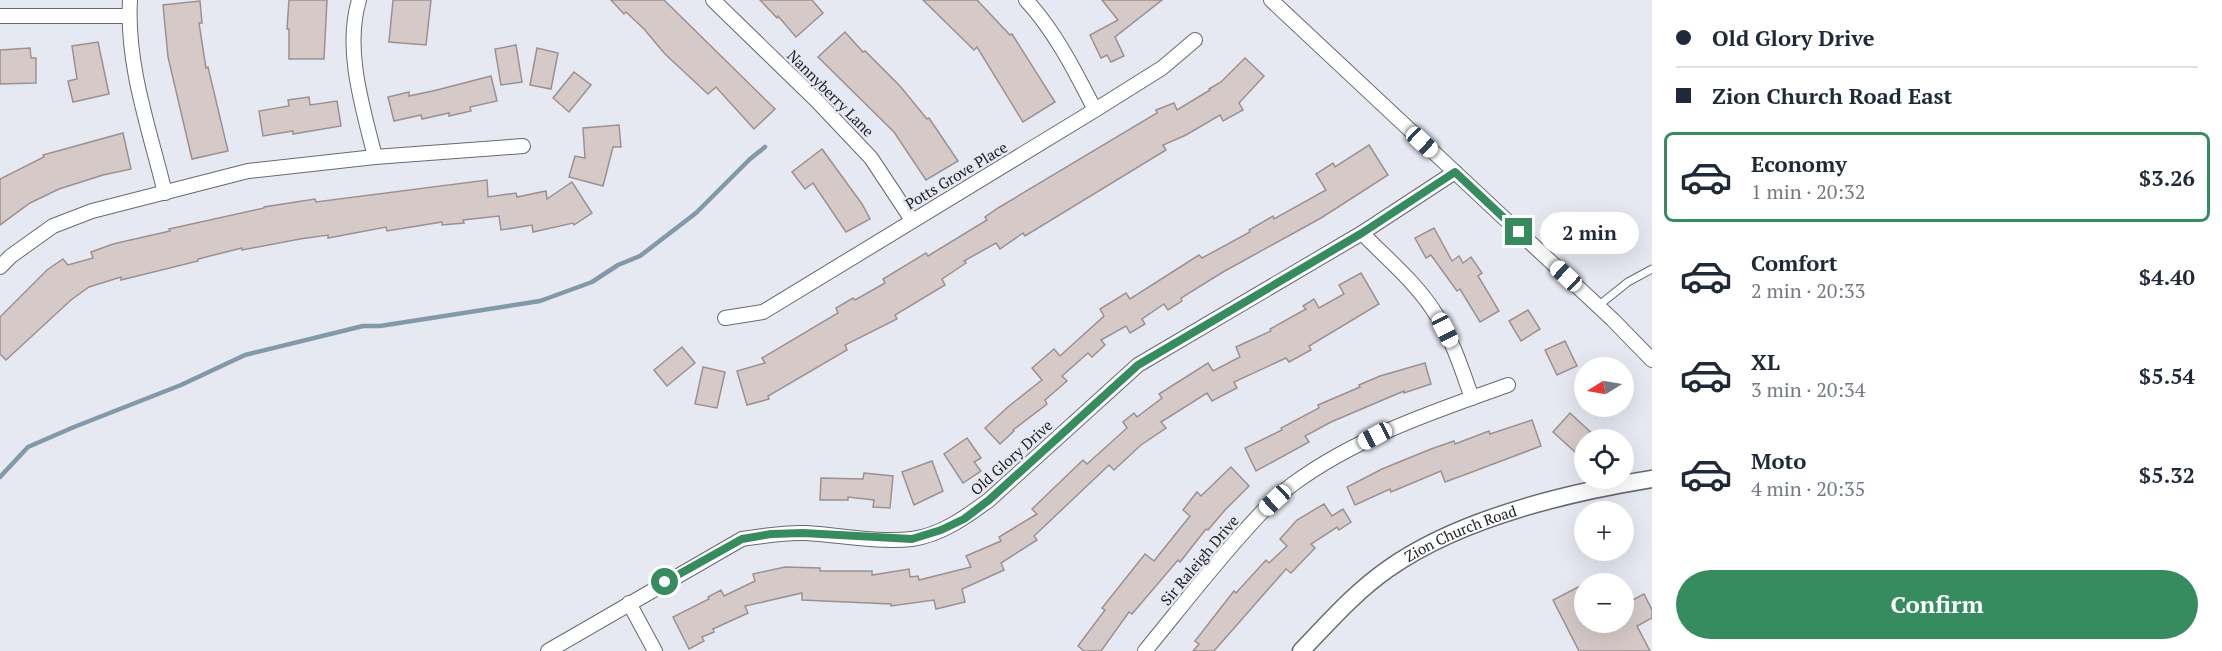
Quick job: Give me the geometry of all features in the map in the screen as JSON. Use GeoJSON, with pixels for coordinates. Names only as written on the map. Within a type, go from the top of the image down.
{"type":"FeatureCollection","features":[{"type":"Feature","properties":{"kind":"street"},"geometry":{"type":"LineString","coordinates":[[130,0],[129,16],[137,77],[165,193]]}},
{"type":"Feature","properties":{"kind":"street"},"geometry":{"type":"LineString","coordinates":[[359,0],[355,14],[356,76],[375,157]]}},
{"type":"Feature","properties":{"kind":"street","name":"Nannyberry Lane"},"geometry":{"type":"LineString","coordinates":[[713,0],[816,99],[872,158],[912,220]]}},
{"type":"Feature","properties":{"kind":"street"},"geometry":{"type":"LineString","coordinates":[[1026,0],[1036,10],[1073,68],[1095,110]]}},
{"type":"Feature","properties":{"kind":"street"},"geometry":{"type":"LineString","coordinates":[[1271,0],[1598,306],[1652,360]]}},
{"type":"Feature","properties":{"kind":"street"},"geometry":{"type":"LineString","coordinates":[[0,16],[129,16]]}},
{"type":"Feature","properties":{"kind":"street","name":"Potts Grove Place"},"geometry":{"type":"LineString","coordinates":[[725,318],[763,312],[1162,68],[1195,40]]}},
{"type":"Feature","properties":{"kind":"street"},"geometry":{"type":"LineString","coordinates":[[0,267],[10,256],[53,226],[92,211],[248,171],[375,157],[523,146]]}},
{"type":"Feature","properties":{"kind":"street","name":"Old Glory Drive"},"geometry":{"type":"LineString","coordinates":[[548,651],[742,539],[771,534],[803,533],[912,539],[941,530],[964,519],[989,500],[1138,365],[1362,233],[1455,172]]}},
{"type":"Feature","properties":{"kind":"street"},"geometry":{"type":"LineString","coordinates":[[1362,233],[1418,289],[1437,315],[1452,345],[1472,398]]}},
{"type":"Feature","properties":{"kind":"street","name":"Sir Raleigh Drive"},"geometry":{"type":"LineString","coordinates":[[1145,651],[1222,556],[1258,516],[1292,485],[1333,458],[1375,436],[1508,385]]}},
{"type":"Feature","properties":{"kind":"street","name":"Zion Church Road"},"geometry":{"type":"LineString","coordinates":[[1301,651],[1359,592],[1389,568],[1426,547],[1465,528],[1501,515],[1575,495],[1652,479]]}},
{"type":"Feature","properties":{"kind":"street"},"geometry":{"type":"LineString","coordinates":[[629,603],[655,651]]}},
{"type":"Feature","properties":{"kind":"lane"},"geometry":{"type":"LineString","coordinates":[[1598,306],[1628,282],[1652,269]]}},
{"type":"Feature","properties":{"kind":"building"},"geometry":{"type":"Polygon","coordinates":[[[289,0],[327,0],[324,59],[289,59],[289,29],[287,29],[289,0]]]}},
{"type":"Feature","properties":{"kind":"building"},"geometry":{"type":"Polygon","coordinates":[[[393,0],[431,0],[426,45],[389,42],[393,0]]]}},
{"type":"Feature","properties":{"kind":"building"},"geometry":{"type":"Polygon","coordinates":[[[611,0],[664,0],[775,109],[754,129],[716,87],[708,94],[665,54],[644,29],[626,12],[624,14],[611,0]]]}},
{"type":"Feature","properties":{"kind":"building"},"geometry":{"type":"Polygon","coordinates":[[[760,0],[812,0],[823,13],[796,37],[760,0]]]}},
{"type":"Feature","properties":{"kind":"building"},"geometry":{"type":"Polygon","coordinates":[[[923,0],[977,0],[1010,35],[1012,34],[1055,102],[1023,122],[977,47],[974,50],[923,0]]]}},
{"type":"Feature","properties":{"kind":"building"},"geometry":{"type":"Polygon","coordinates":[[[1102,0],[1162,0],[1115,37],[1124,56],[1111,62],[1107,55],[1101,58],[1090,35],[1118,20],[1102,0]]]}},
{"type":"Feature","properties":{"kind":"building"},"geometry":{"type":"Polygon","coordinates":[[[200,1],[202,23],[199,23],[206,68],[208,67],[228,151],[192,159],[168,57],[163,5],[200,1]]]}},
{"type":"Feature","properties":{"kind":"building"},"geometry":{"type":"Polygon","coordinates":[[[845,32],[900,86],[927,119],[929,118],[958,161],[926,180],[894,132],[818,57],[845,32]]]}},
{"type":"Feature","properties":{"kind":"building"},"geometry":{"type":"Polygon","coordinates":[[[98,42],[109,94],[73,102],[68,81],[77,79],[72,46],[98,42]]]}},
{"type":"Feature","properties":{"kind":"building"},"geometry":{"type":"Polygon","coordinates":[[[516,45],[522,82],[501,85],[495,49],[516,45]]]}},
{"type":"Feature","properties":{"kind":"building"},"geometry":{"type":"Polygon","coordinates":[[[30,48],[31,58],[36,58],[36,83],[0,84],[0,50],[30,48]]]}},
{"type":"Feature","properties":{"kind":"building"},"geometry":{"type":"Polygon","coordinates":[[[537,48],[558,53],[551,89],[530,85],[537,48]]]}},
{"type":"Feature","properties":{"kind":"building"},"geometry":{"type":"Polygon","coordinates":[[[1245,58],[1264,76],[1239,103],[1243,110],[1223,121],[1220,115],[1186,135],[1163,145],[1166,150],[1025,236],[1023,233],[1000,249],[996,243],[964,261],[966,263],[942,279],[945,285],[895,315],[897,319],[845,345],[847,350],[768,396],[769,399],[747,405],[737,371],[765,363],[762,358],[838,313],[836,308],[885,283],[883,279],[926,253],[928,256],[987,220],[985,217],[998,208],[1157,113],[1156,110],[1174,103],[1177,110],[1210,90],[1245,58]]]}},
{"type":"Feature","properties":{"kind":"building"},"geometry":{"type":"Polygon","coordinates":[[[574,72],[591,85],[569,112],[553,98],[574,72]]]}},
{"type":"Feature","properties":{"kind":"building"},"geometry":{"type":"Polygon","coordinates":[[[491,76],[497,101],[470,107],[471,111],[449,116],[449,113],[422,119],[421,115],[394,121],[388,97],[409,92],[409,96],[491,76]]]}},
{"type":"Feature","properties":{"kind":"building"},"geometry":{"type":"Polygon","coordinates":[[[309,97],[310,105],[337,101],[341,126],[293,134],[293,131],[263,136],[259,111],[289,106],[288,100],[309,97]]]}},
{"type":"Feature","properties":{"kind":"building"},"geometry":{"type":"Polygon","coordinates":[[[619,125],[621,147],[613,147],[603,186],[569,177],[575,156],[585,158],[583,128],[619,125]]]}},
{"type":"Feature","properties":{"kind":"building"},"geometry":{"type":"Polygon","coordinates":[[[123,133],[131,169],[59,189],[30,203],[0,225],[0,179],[44,157],[43,155],[123,133]]]}},
{"type":"Feature","properties":{"kind":"building"},"geometry":{"type":"Polygon","coordinates":[[[1369,145],[1388,175],[1321,218],[1223,272],[1181,298],[1182,301],[1168,310],[1164,304],[1142,319],[1145,324],[1130,333],[1126,326],[1101,340],[1105,345],[1092,357],[1088,353],[1062,376],[1067,381],[1045,400],[1047,404],[1013,430],[1000,444],[985,428],[1042,380],[1032,368],[1054,349],[1060,356],[1104,316],[1100,309],[1126,293],[1130,299],[1199,255],[1202,258],[1250,232],[1249,230],[1273,216],[1274,219],[1326,190],[1316,174],[1333,163],[1335,167],[1369,145]]]}},
{"type":"Feature","properties":{"kind":"building"},"geometry":{"type":"Polygon","coordinates":[[[822,149],[862,204],[870,219],[846,232],[813,183],[805,189],[792,172],[822,149]]]}},
{"type":"Feature","properties":{"kind":"building"},"geometry":{"type":"Polygon","coordinates":[[[487,180],[488,197],[516,193],[517,197],[546,191],[547,199],[572,182],[592,213],[574,225],[573,223],[533,232],[532,225],[501,230],[499,216],[463,220],[464,223],[442,225],[442,222],[387,231],[386,227],[328,238],[328,235],[242,250],[242,248],[89,287],[71,300],[6,360],[0,354],[0,317],[47,270],[63,259],[68,265],[93,258],[91,252],[113,244],[264,207],[315,199],[316,202],[487,180]]]}},
{"type":"Feature","properties":{"kind":"building"},"geometry":{"type":"Polygon","coordinates":[[[1434,228],[1452,261],[1459,256],[1463,263],[1471,257],[1482,273],[1478,276],[1499,311],[1480,322],[1460,289],[1457,291],[1431,255],[1426,258],[1415,238],[1434,228]]]}},
{"type":"Feature","properties":{"kind":"building"},"geometry":{"type":"Polygon","coordinates":[[[1361,273],[1379,304],[1309,346],[1311,350],[1289,362],[1286,358],[1234,382],[1237,388],[1212,401],[1207,393],[1161,422],[1166,428],[1141,445],[1114,470],[1109,465],[1034,536],[1037,540],[1001,563],[1004,570],[962,589],[965,602],[936,609],[934,600],[891,606],[891,604],[802,600],[802,593],[745,606],[748,613],[713,629],[714,632],[702,637],[704,641],[689,649],[673,617],[709,599],[708,597],[721,590],[724,596],[755,581],[753,574],[785,567],[820,568],[820,571],[872,571],[872,575],[909,569],[910,577],[918,576],[919,580],[971,567],[966,556],[1001,541],[999,537],[1037,514],[1032,509],[1083,460],[1087,464],[1127,428],[1123,422],[1134,413],[1137,417],[1162,398],[1159,394],[1208,363],[1213,371],[1240,357],[1236,347],[1271,331],[1270,329],[1306,309],[1303,306],[1314,299],[1319,308],[1344,294],[1339,285],[1361,273]]]}},
{"type":"Feature","properties":{"kind":"building"},"geometry":{"type":"Polygon","coordinates":[[[1528,310],[1540,329],[1521,341],[1509,321],[1528,310]]]}},
{"type":"Feature","properties":{"kind":"building"},"geometry":{"type":"Polygon","coordinates":[[[1565,341],[1574,360],[1574,367],[1557,375],[1545,350],[1565,341]]]}},
{"type":"Feature","properties":{"kind":"building"},"geometry":{"type":"Polygon","coordinates":[[[682,347],[695,363],[667,386],[654,370],[682,347]]]}},
{"type":"Feature","properties":{"kind":"building"},"geometry":{"type":"Polygon","coordinates":[[[1425,363],[1431,384],[1404,393],[1404,391],[1331,422],[1305,436],[1309,442],[1256,471],[1245,448],[1282,430],[1281,428],[1319,408],[1318,405],[1360,387],[1359,385],[1380,376],[1425,363]]]}},
{"type":"Feature","properties":{"kind":"building"},"geometry":{"type":"Polygon","coordinates":[[[703,367],[725,372],[717,408],[695,404],[703,367]]]}},
{"type":"Feature","properties":{"kind":"building"},"geometry":{"type":"Polygon","coordinates":[[[1570,413],[1587,429],[1574,429],[1574,451],[1553,432],[1570,413]]]}},
{"type":"Feature","properties":{"kind":"building"},"geometry":{"type":"Polygon","coordinates":[[[1532,420],[1541,446],[1445,482],[1441,471],[1391,492],[1390,489],[1355,505],[1347,487],[1382,469],[1431,449],[1454,441],[1455,444],[1489,431],[1490,434],[1532,420]]]}},
{"type":"Feature","properties":{"kind":"building"},"geometry":{"type":"Polygon","coordinates":[[[967,438],[981,458],[974,462],[981,471],[963,483],[944,454],[967,438]]]}},
{"type":"Feature","properties":{"kind":"building"},"geometry":{"type":"Polygon","coordinates":[[[932,461],[943,491],[914,505],[902,472],[932,461]]]}},
{"type":"Feature","properties":{"kind":"building"},"geometry":{"type":"Polygon","coordinates":[[[1231,467],[1249,486],[1208,530],[1206,529],[1180,562],[1178,560],[1132,614],[1129,612],[1101,651],[1084,651],[1078,646],[1105,610],[1102,608],[1145,554],[1154,561],[1190,516],[1183,510],[1197,492],[1201,496],[1231,467]]]}},
{"type":"Feature","properties":{"kind":"building"},"geometry":{"type":"Polygon","coordinates":[[[864,473],[893,476],[890,508],[873,507],[874,500],[848,497],[848,500],[820,500],[821,478],[863,479],[864,473]]]}},
{"type":"Feature","properties":{"kind":"building"},"geometry":{"type":"Polygon","coordinates":[[[1324,504],[1332,516],[1343,509],[1351,522],[1339,530],[1337,527],[1311,544],[1315,548],[1291,573],[1286,569],[1214,651],[1193,651],[1199,644],[1195,641],[1234,591],[1236,593],[1266,560],[1269,563],[1287,546],[1280,539],[1297,520],[1324,504]]]}},
{"type":"Feature","properties":{"kind":"building"},"geometry":{"type":"Polygon","coordinates":[[[1574,589],[1574,633],[1634,633],[1634,599],[1644,594],[1652,610],[1652,618],[1637,626],[1650,651],[1579,651],[1553,600],[1574,589]]]}},
{"type":"Feature","properties":{"kind":"waterway"},"geometry":{"type":"LineString","coordinates":[[0,477],[28,447],[181,385],[245,355],[363,326],[380,326],[540,301],[592,282],[618,265],[640,256],[696,213],[765,147]]}},
{"type":"Feature","properties":{"kind":"route"},"geometry":{"type":"LineString","coordinates":[[665,582],[742,539],[771,534],[803,533],[912,539],[941,530],[964,519],[989,500],[1138,365],[1362,233],[1455,172],[1519,232]]}}]}
